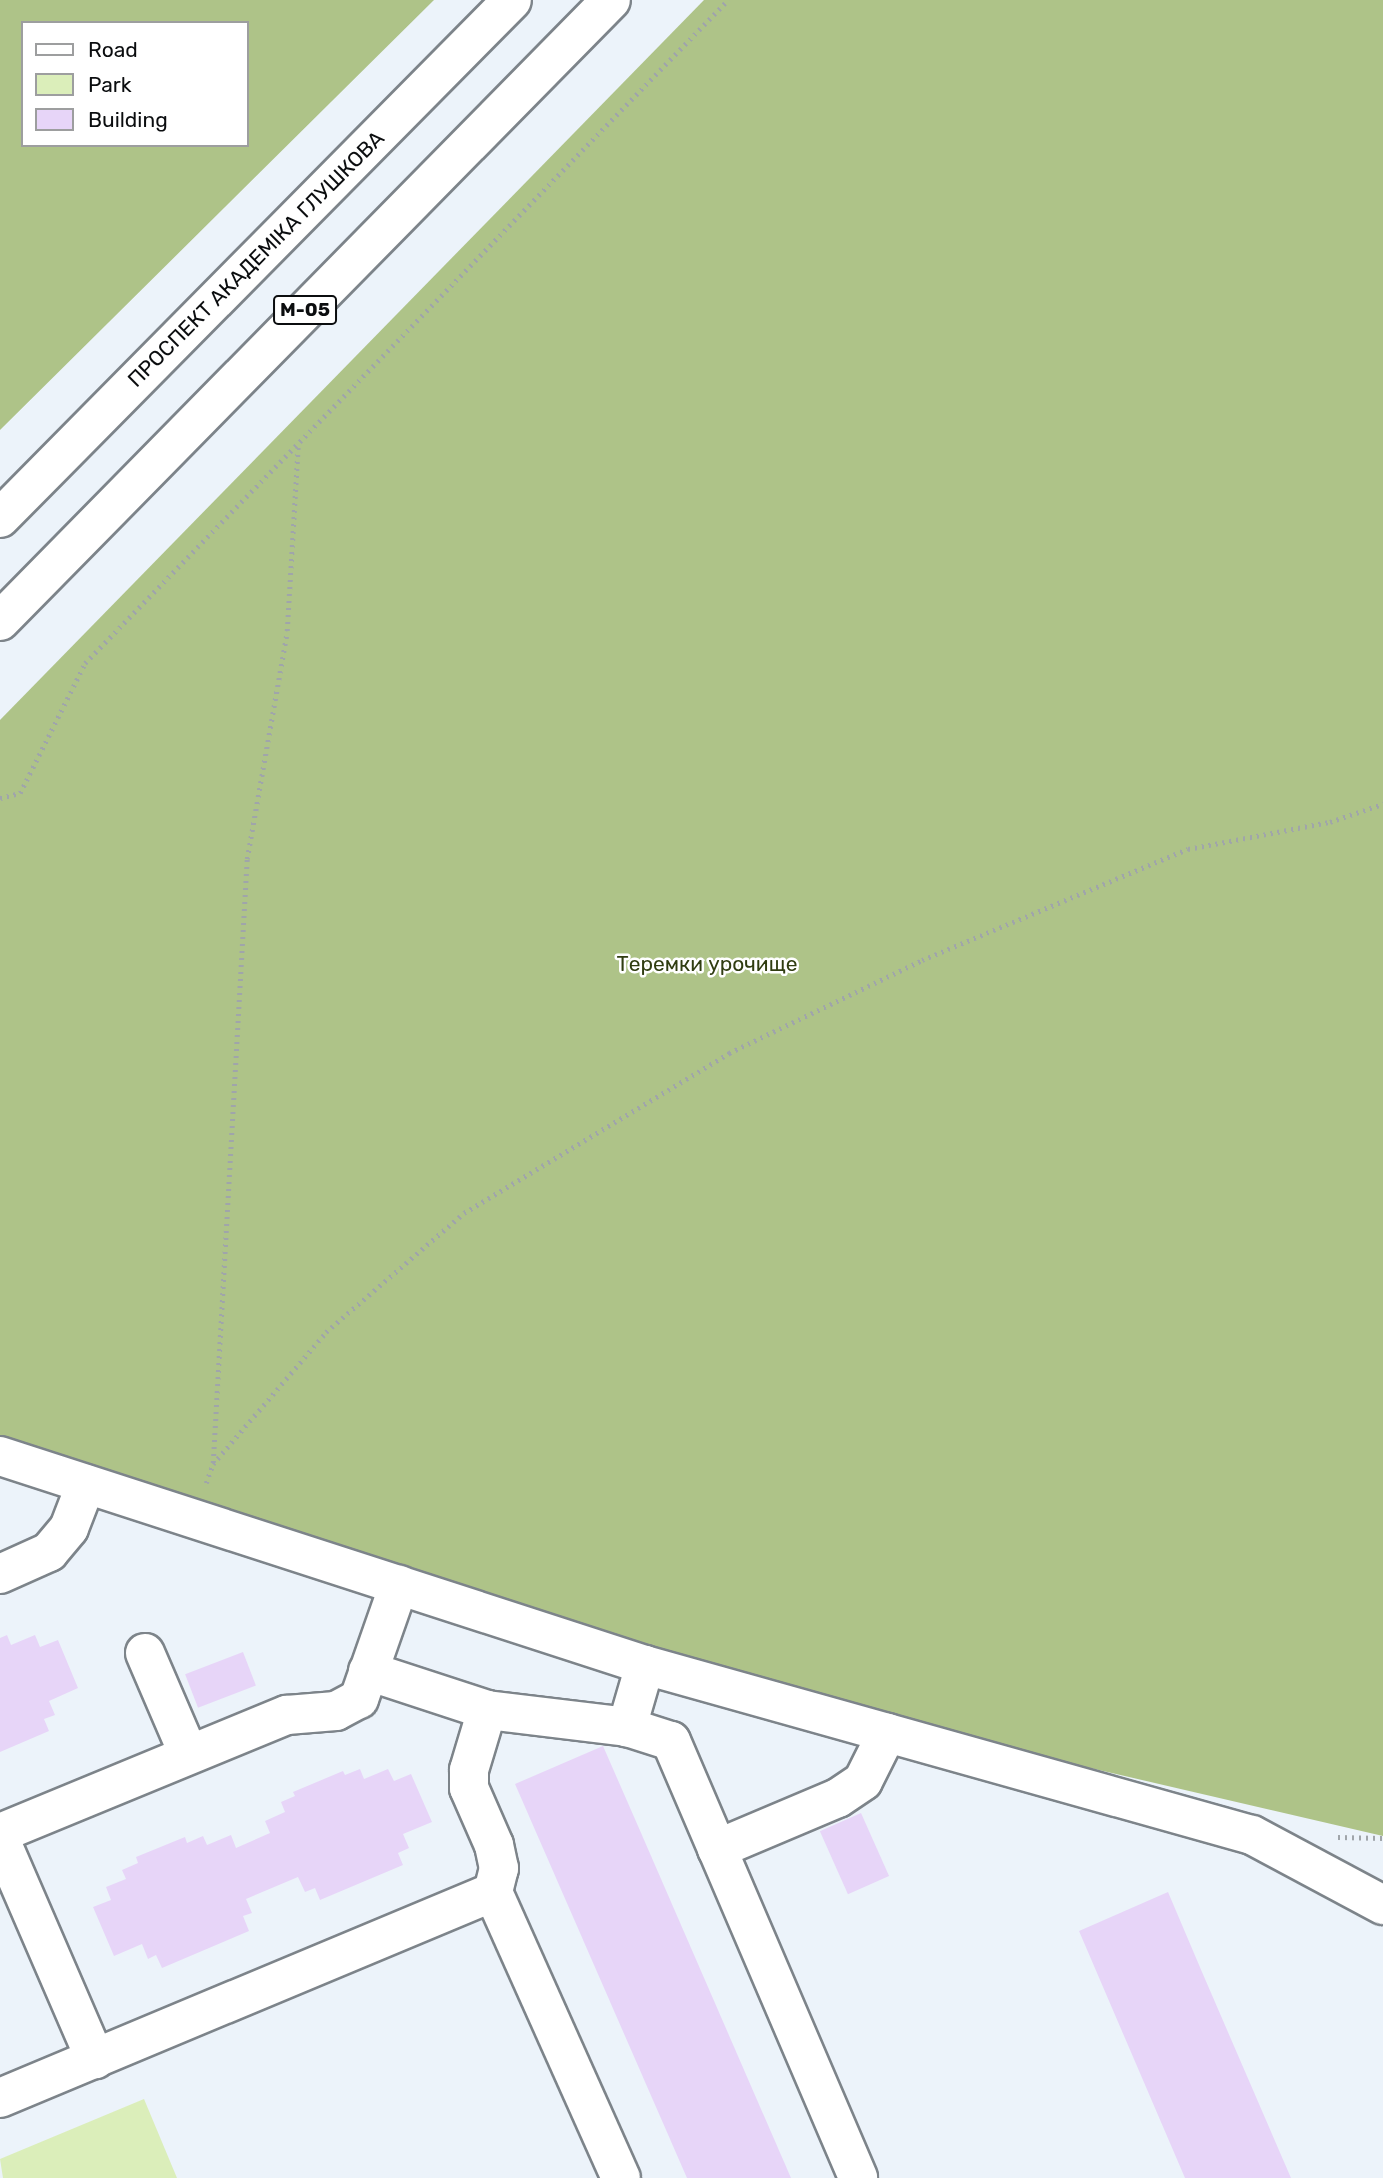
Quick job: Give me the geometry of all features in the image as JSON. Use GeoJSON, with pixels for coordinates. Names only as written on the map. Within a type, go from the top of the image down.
{"type":"FeatureCollection","features":[{"type":"Feature","properties":{"kind":"main road","name":"ПРОСПЕКТ АКАДЕМІКА ГЛУШКОВА"},"geometry":{"type":"LineString","coordinates":[[0,518],[512,0]]}},
{"type":"Feature","properties":{"kind":"main road","name":"М-05"},"geometry":{"type":"LineString","coordinates":[[0,621],[611,0]]}},
{"type":"Feature","properties":{"kind":"main road"},"geometry":{"type":"LineString","coordinates":[[0,1455],[645,1665],[1252,1835],[1383,1905]]}},
{"type":"Feature","properties":{"kind":"main road"},"geometry":{"type":"LineString","coordinates":[[0,1574],[49,1552],[69,1528],[86,1484]]}},
{"type":"Feature","properties":{"kind":"main road"},"geometry":{"type":"LineString","coordinates":[[0,1833],[188,1753],[287,1715],[336,1711],[359,1699],[400,1585]]}},
{"type":"Feature","properties":{"kind":"main road"},"geometry":{"type":"LineString","coordinates":[[145,1653],[188,1753]]}},
{"type":"Feature","properties":{"kind":"main road"},"geometry":{"type":"LineString","coordinates":[[627,1727],[645,1665]]}},
{"type":"Feature","properties":{"kind":"main road"},"geometry":{"type":"LineString","coordinates":[[368,1671],[486,1710],[627,1727],[671,1741],[858,2178]]}},
{"type":"Feature","properties":{"kind":"main road"},"geometry":{"type":"LineString","coordinates":[[486,1710],[469,1779],[494,1845],[499,1868],[493,1892],[621,2178]]}},
{"type":"Feature","properties":{"kind":"main road"},"geometry":{"type":"LineString","coordinates":[[717,1849],[838,1798],[863,1781],[887,1733]]}},
{"type":"Feature","properties":{"kind":"main road"},"geometry":{"type":"LineString","coordinates":[[0,1839],[95,2059]]}},
{"type":"Feature","properties":{"kind":"main road"},"geometry":{"type":"LineString","coordinates":[[0,2098],[493,1892]]}},
{"type":"Feature","properties":{"kind":"path"},"geometry":{"type":"LineString","coordinates":[[0,798],[20,793],[85,663],[728,0]]}},
{"type":"Feature","properties":{"kind":"path"},"geometry":{"type":"LineString","coordinates":[[194,1517],[213,1464],[247,859],[287,631],[299,443]]}},
{"type":"Feature","properties":{"kind":"path"},"geometry":{"type":"LineString","coordinates":[[213,1464],[326,1332],[464,1213],[729,1053],[922,960],[1188,849],[1330,822],[1383,804]]}},
{"type":"Feature","properties":{"kind":"green space"},"geometry":{"type":"Polygon","coordinates":[[[0,0],[434,0],[0,430],[0,0]]]}},
{"type":"Feature","properties":{"kind":"green space","name":"Теремки урочище"},"geometry":{"type":"Polygon","coordinates":[[[704,0],[1383,0],[1383,1836],[746,1688],[0,1444],[0,720],[704,0]]]}},
{"type":"Feature","properties":{"kind":"green space"},"geometry":{"type":"Polygon","coordinates":[[[144,2099],[177,2178],[3,2178],[0,2159],[144,2099]]]}},
{"type":"Feature","properties":{"kind":"building"},"geometry":{"type":"Polygon","coordinates":[[[7,1635],[11,1645],[35,1635],[40,1647],[58,1640],[78,1688],[49,1701],[55,1715],[44,1719],[49,1731],[0,1752],[0,1638],[7,1635]]]}},
{"type":"Feature","properties":{"kind":"building"},"geometry":{"type":"Polygon","coordinates":[[[243,1652],[256,1686],[198,1708],[185,1674],[243,1652]]]}},
{"type":"Feature","properties":{"kind":"building"},"geometry":{"type":"Polygon","coordinates":[[[603,1746],[791,2178],[687,2178],[515,1784],[603,1746]]]}},
{"type":"Feature","properties":{"kind":"building"},"geometry":{"type":"Polygon","coordinates":[[[360,1769],[364,1779],[388,1769],[394,1781],[411,1774],[432,1822],[403,1834],[409,1848],[398,1853],[403,1865],[320,1900],[315,1888],[305,1892],[298,1877],[246,1899],[252,1913],[243,1916],[249,1931],[162,1968],[156,1955],[148,1959],[142,1944],[114,1956],[93,1907],[111,1900],[106,1887],[126,1879],[122,1870],[138,1863],[136,1857],[185,1837],[187,1843],[203,1836],[207,1845],[231,1835],[236,1848],[270,1833],[265,1821],[285,1812],[281,1802],[295,1796],[293,1792],[343,1771],[345,1775],[360,1769]]]}},
{"type":"Feature","properties":{"kind":"building"},"geometry":{"type":"Polygon","coordinates":[[[861,1813],[889,1876],[848,1894],[820,1831],[861,1813]]]}},
{"type":"Feature","properties":{"kind":"building"},"geometry":{"type":"Polygon","coordinates":[[[1168,1892],[1291,2178],[1185,2178],[1079,1931],[1168,1892]]]}}]}
